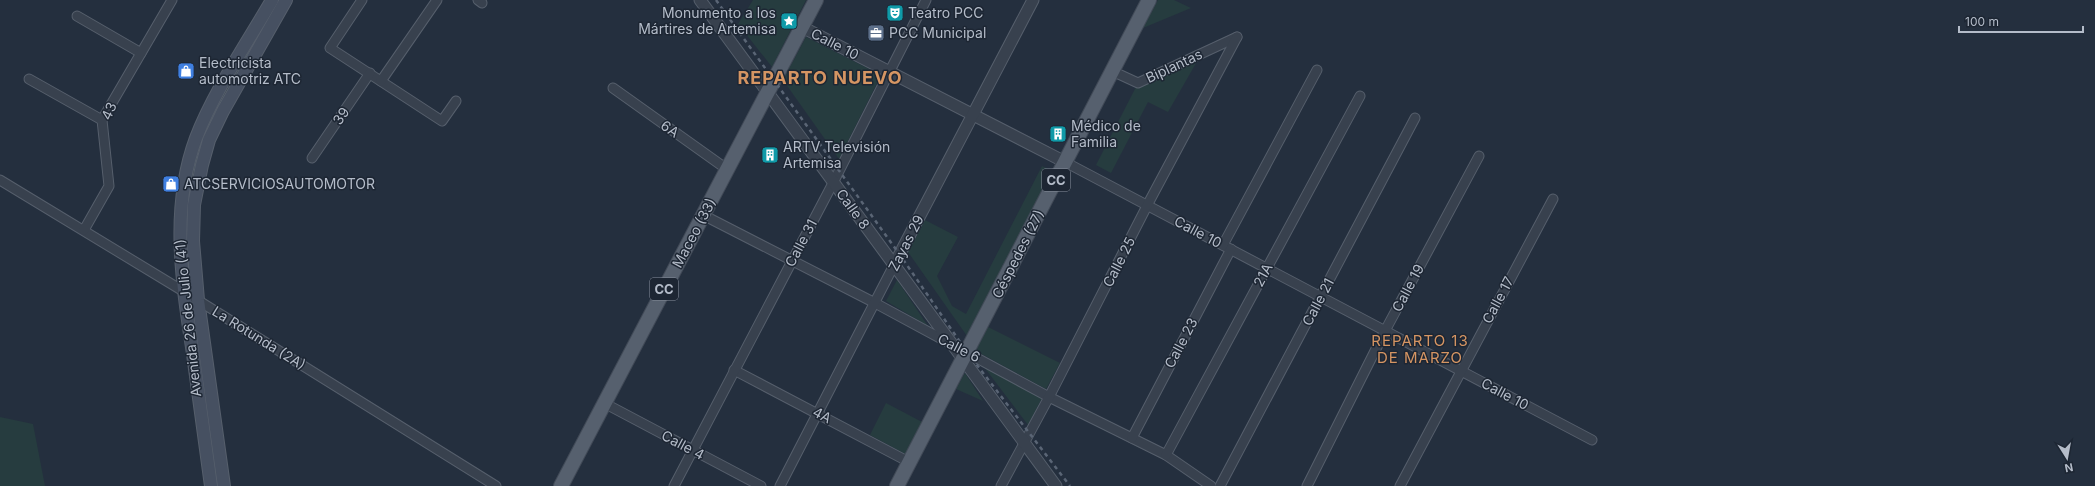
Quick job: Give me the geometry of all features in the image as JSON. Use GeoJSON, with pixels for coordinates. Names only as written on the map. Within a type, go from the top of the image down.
{"type":"FeatureCollection","features":[{"type":"Feature","properties":{"kind":"main road","name":"Avenida 26 de Julio (41)"},"geometry":{"type":"LineString","coordinates":[[211,486],[183,291],[179,231],[181,205],[186,175],[196,139],[208,112],[272,0]]}},
{"type":"Feature","properties":{"kind":"main road","name":"Avenida 26 de Julio (41)"},"geometry":{"type":"LineString","coordinates":[[224,486],[198,300],[193,241],[194,205],[202,164],[209,140],[223,111],[286,0]]}},
{"type":"Feature","properties":{"kind":"main road","name":"Maceo (33)"},"geometry":{"type":"LineString","coordinates":[[561,486],[816,0]]}},
{"type":"Feature","properties":{"kind":"main road","name":"Céspedes (27)"},"geometry":{"type":"LineString","coordinates":[[897,486],[1149,0]]}},
{"type":"Feature","properties":{"kind":"street","name":"43"},"geometry":{"type":"LineString","coordinates":[[84,230],[109,186],[102,120],[172,0]]}},
{"type":"Feature","properties":{"kind":"street"},"geometry":{"type":"LineString","coordinates":[[362,0],[330,48],[442,121],[456,101]]}},
{"type":"Feature","properties":{"kind":"street"},"geometry":{"type":"LineString","coordinates":[[381,81],[437,0]]}},
{"type":"Feature","properties":{"kind":"street","name":"Calle 8"},"geometry":{"type":"LineString","coordinates":[[700,0],[951,344],[965,356],[1023,443],[1056,486]]}},
{"type":"Feature","properties":{"kind":"street","name":"Calle 31"},"geometry":{"type":"LineString","coordinates":[[674,486],[833,183],[926,0]]}},
{"type":"Feature","properties":{"kind":"street","name":"Zayas 29"},"geometry":{"type":"LineString","coordinates":[[780,486],[1032,0]]}},
{"type":"Feature","properties":{"kind":"street"},"geometry":{"type":"LineString","coordinates":[[76,16],[141,53]]}},
{"type":"Feature","properties":{"kind":"street","name":"Calle 10"},"geometry":{"type":"LineString","coordinates":[[802,27],[1386,329],[1592,440]]}},
{"type":"Feature","properties":{"kind":"street","name":"Biplantas"},"geometry":{"type":"LineString","coordinates":[[1112,71],[1138,83],[1237,38]]}},
{"type":"Feature","properties":{"kind":"street","name":"Calle 25"},"geometry":{"type":"LineString","coordinates":[[1001,486],[1237,38]]}},
{"type":"Feature","properties":{"kind":"street","name":"Calle 23"},"geometry":{"type":"LineString","coordinates":[[1132,438],[1317,70]]}},
{"type":"Feature","properties":{"kind":"street","name":"39"},"geometry":{"type":"LineString","coordinates":[[312,158],[370,73]]}},
{"type":"Feature","properties":{"kind":"street"},"geometry":{"type":"LineString","coordinates":[[29,79],[102,120]]}},
{"type":"Feature","properties":{"kind":"street","name":"6A"},"geometry":{"type":"LineString","coordinates":[[612,88],[728,170]]}},
{"type":"Feature","properties":{"kind":"street","name":"21A"},"geometry":{"type":"LineString","coordinates":[[1166,455],[1360,96]]}},
{"type":"Feature","properties":{"kind":"street","name":"Calle 21"},"geometry":{"type":"LineString","coordinates":[[1220,486],[1414,118]]}},
{"type":"Feature","properties":{"kind":"street","name":"Calle 19"},"geometry":{"type":"LineString","coordinates":[[1307,486],[1386,329],[1479,156]]}},
{"type":"Feature","properties":{"kind":"street","name":"La Rotunda (2A)"},"geometry":{"type":"LineString","coordinates":[[0,180],[198,300],[496,486]]}},
{"type":"Feature","properties":{"kind":"street","name":"Calle 17"},"geometry":{"type":"LineString","coordinates":[[1400,486],[1460,370],[1553,199]]}},
{"type":"Feature","properties":{"kind":"street","name":"Calle 6"},"geometry":{"type":"LineString","coordinates":[[703,215],[791,262],[875,303],[951,344]]}},
{"type":"Feature","properties":{"kind":"street","name":"Calle 6"},"geometry":{"type":"LineString","coordinates":[[965,356],[1166,455],[1211,486]]}},
{"type":"Feature","properties":{"kind":"street","name":"4A"},"geometry":{"type":"LineString","coordinates":[[734,370],[909,462]]}},
{"type":"Feature","properties":{"kind":"street","name":"Calle 4"},"geometry":{"type":"LineString","coordinates":[[604,403],[761,486]]}},
{"type":"Feature","properties":{"kind":"green space"},"geometry":{"type":"Polygon","coordinates":[[[278,0],[280,0],[199,154],[190,197],[190,269],[187,270],[186,218],[191,177],[198,152],[213,114],[278,0]]]}},
{"type":"Feature","properties":{"kind":"green space"},"geometry":{"type":"Polygon","coordinates":[[[753,0],[806,0],[772,67],[738,24],[753,0]]]}},
{"type":"Feature","properties":{"kind":"green space"},"geometry":{"type":"Polygon","coordinates":[[[1158,0],[1174,0],[1191,8],[1143,28],[1158,0]]]}},
{"type":"Feature","properties":{"kind":"green space"},"geometry":{"type":"Polygon","coordinates":[[[806,37],[881,75],[839,159],[783,80],[806,37]]]}},
{"type":"Feature","properties":{"kind":"green space"},"geometry":{"type":"Polygon","coordinates":[[[1199,58],[1168,112],[1148,102],[1111,173],[1096,165],[1137,85],[1199,58]]]}},
{"type":"Feature","properties":{"kind":"green space"},"geometry":{"type":"Polygon","coordinates":[[[1042,166],[1052,171],[967,336],[908,252],[925,220],[958,237],[937,276],[952,306],[966,314],[1042,166]]]}},
{"type":"Feature","properties":{"kind":"green space"},"geometry":{"type":"Polygon","coordinates":[[[897,280],[928,326],[886,301],[897,280]]]}},
{"type":"Feature","properties":{"kind":"green space"},"geometry":{"type":"Polygon","coordinates":[[[193,323],[196,323],[219,486],[216,486],[193,323]]]}},
{"type":"Feature","properties":{"kind":"green space"},"geometry":{"type":"Polygon","coordinates":[[[988,327],[1060,363],[1046,389],[978,352],[977,348],[988,327]]]}},
{"type":"Feature","properties":{"kind":"green space"},"geometry":{"type":"Polygon","coordinates":[[[981,363],[1042,398],[1028,425],[981,363]]]}},
{"type":"Feature","properties":{"kind":"green space"},"geometry":{"type":"Polygon","coordinates":[[[965,373],[983,401],[956,389],[965,373]]]}},
{"type":"Feature","properties":{"kind":"green space"},"geometry":{"type":"Polygon","coordinates":[[[886,403],[924,423],[907,455],[870,435],[886,403]]]}},
{"type":"Feature","properties":{"kind":"green space"},"geometry":{"type":"Polygon","coordinates":[[[0,417],[33,424],[45,486],[0,486],[0,417]]]}},
{"type":"Feature","properties":{"kind":"railway"},"geometry":{"type":"LineString","coordinates":[[716,0],[900,255],[967,352],[1070,486]]}},
{"type":"Feature","properties":{"kind":"place","name":"Teatro PCC"},"geometry":{"type":"Point","coordinates":[895,13]}},
{"type":"Feature","properties":{"kind":"place","name":"Monumento a los Mártires de Artemisa"},"geometry":{"type":"Point","coordinates":[789,21]}},
{"type":"Feature","properties":{"kind":"place","name":"PCC Municipal"},"geometry":{"type":"Point","coordinates":[876,33]}},
{"type":"Feature","properties":{"kind":"place","name":"Electricista automotriz ATC"},"geometry":{"type":"Point","coordinates":[186,71]}},
{"type":"Feature","properties":{"kind":"place","name":"Médico de Familia"},"geometry":{"type":"Point","coordinates":[1058,134]}},
{"type":"Feature","properties":{"kind":"place","name":"ARTV Televisión Artemisa"},"geometry":{"type":"Point","coordinates":[770,155]}},
{"type":"Feature","properties":{"kind":"place","name":"ATCSERVICIOSAUTOMOTOR"},"geometry":{"type":"Point","coordinates":[171,184]}},
{"type":"Feature","properties":{"kind":"district","name":"REPARTO NUEVO"},"geometry":{"type":"Point","coordinates":[820,78]}},
{"type":"Feature","properties":{"kind":"district","name":"REPARTO 13 DE MARZO"},"geometry":{"type":"Point","coordinates":[1420,350]}}]}
